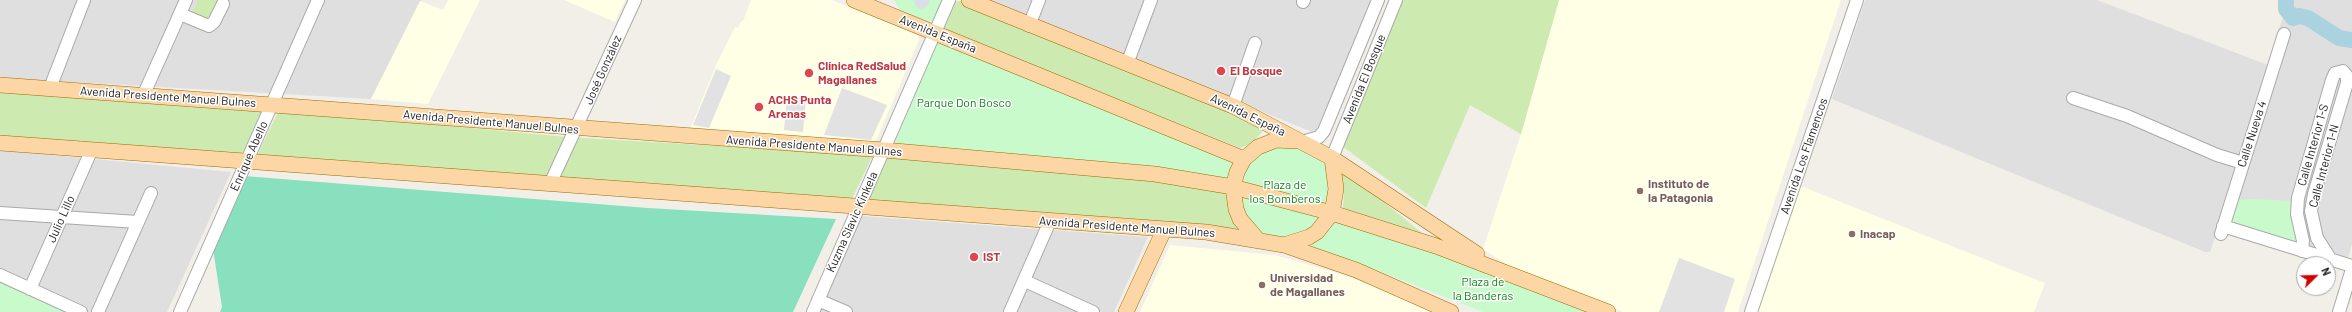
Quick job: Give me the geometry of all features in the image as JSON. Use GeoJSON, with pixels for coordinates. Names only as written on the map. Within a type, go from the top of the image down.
{"type":"FeatureCollection","features":[{"type":"Feature","properties":{"kind":"main road","name":"Avenida España"},"geometry":{"type":"LineString","coordinates":[[854,0],[1244,159]]}},
{"type":"Feature","properties":{"kind":"main road","name":"Avenida España"},"geometry":{"type":"LineString","coordinates":[[969,0],[1029,26],[1233,106],[1332,158],[1434,228],[1505,272]]}},
{"type":"Feature","properties":{"kind":"main road","name":"Avenida Presidente Manuel Bulnes"},"geometry":{"type":"LineString","coordinates":[[0,85],[272,104],[577,129],[884,150],[1155,174],[1233,187],[1332,213],[1436,246],[1608,312]]}},
{"type":"Feature","properties":{"kind":"main road"},"geometry":{"type":"LineString","coordinates":[[1258,240],[1240,219],[1234,198],[1233,187],[1237,172],[1244,159],[1251,152],[1267,143],[1285,140],[1302,142]]}},
{"type":"Feature","properties":{"kind":"main road","name":"Avenida Presidente Manuel Bulnes"},"geometry":{"type":"LineString","coordinates":[[0,143],[1206,232],[1284,245],[1356,270],[1451,312]]}},
{"type":"Feature","properties":{"kind":"main road"},"geometry":{"type":"LineString","coordinates":[[1284,245],[1299,241],[1317,232],[1332,213],[1336,189],[1332,158]]}},
{"type":"Feature","properties":{"kind":"main road"},"geometry":{"type":"LineString","coordinates":[[1126,312],[1164,230]]}},
{"type":"Feature","properties":{"kind":"street"},"geometry":{"type":"LineString","coordinates":[[50,88],[84,0]]}},
{"type":"Feature","properties":{"kind":"street"},"geometry":{"type":"LineString","coordinates":[[143,96],[186,0]]}},
{"type":"Feature","properties":{"kind":"street","name":"Enrique Abello"},"geometry":{"type":"LineString","coordinates":[[180,312],[318,0]]}},
{"type":"Feature","properties":{"kind":"street","name":"José González"},"geometry":{"type":"LineString","coordinates":[[550,184],[577,129],[635,0]]}},
{"type":"Feature","properties":{"kind":"street","name":"Kuzma Slavic Kinkela"},"geometry":{"type":"LineString","coordinates":[[813,312],[948,0]]}},
{"type":"Feature","properties":{"kind":"street"},"geometry":{"type":"LineString","coordinates":[[1029,26],[1039,0]]}},
{"type":"Feature","properties":{"kind":"street"},"geometry":{"type":"LineString","coordinates":[[1127,64],[1152,0]]}},
{"type":"Feature","properties":{"kind":"street","name":"Avenida El Bosque"},"geometry":{"type":"LineString","coordinates":[[1302,142],[1319,137],[1324,131],[1378,0]]}},
{"type":"Feature","properties":{"kind":"street","name":"Avenida El Bosque"},"geometry":{"type":"LineString","coordinates":[[1332,158],[1396,0]]}},
{"type":"Feature","properties":{"kind":"street","name":"Avenida Los Flamencos"},"geometry":{"type":"LineString","coordinates":[[1751,312],[1857,0]]}},
{"type":"Feature","properties":{"kind":"street"},"geometry":{"type":"LineString","coordinates":[[180,14],[209,26],[214,22],[223,4]]}},
{"type":"Feature","properties":{"kind":"street","name":"Calle Nueva 4"},"geometry":{"type":"LineString","coordinates":[[2284,34],[2222,230],[2302,251]]}},
{"type":"Feature","properties":{"kind":"street"},"geometry":{"type":"LineString","coordinates":[[1233,106],[1255,43]]}},
{"type":"Feature","properties":{"kind":"street","name":"Calle Interior 1-S"},"geometry":{"type":"LineString","coordinates":[[2302,251],[2303,242],[2297,214],[2298,198],[2332,80],[2336,73],[2343,71]]}},
{"type":"Feature","properties":{"kind":"street","name":"Calle Interior 1-N"},"geometry":{"type":"LineString","coordinates":[[2329,256],[2314,230],[2311,211],[2314,194],[2347,83],[2347,76],[2343,71]]}},
{"type":"Feature","properties":{"kind":"street"},"geometry":{"type":"LineString","coordinates":[[2073,98],[2127,116],[2217,155],[2243,162]]}},
{"type":"Feature","properties":{"kind":"street","name":"Julio Lillo"},"geometry":{"type":"LineString","coordinates":[[30,289],[92,149]]}},
{"type":"Feature","properties":{"kind":"street"},"geometry":{"type":"LineString","coordinates":[[98,312],[151,193]]}},
{"type":"Feature","properties":{"kind":"street"},"geometry":{"type":"LineString","coordinates":[[0,213],[138,222]]}},
{"type":"Feature","properties":{"kind":"street"},"geometry":{"type":"LineString","coordinates":[[1010,312],[1025,281],[1050,221]]}},
{"type":"Feature","properties":{"kind":"street"},"geometry":{"type":"LineString","coordinates":[[2302,251],[2318,256]]}},
{"type":"Feature","properties":{"kind":"street"},"geometry":{"type":"LineString","coordinates":[[2336,262],[2352,268],[2339,312]]}},
{"type":"Feature","properties":{"kind":"street"},"geometry":{"type":"LineString","coordinates":[[0,275],[81,312]]}},
{"type":"Feature","properties":{"kind":"street"},"geometry":{"type":"LineString","coordinates":[[1025,281],[1093,312]]}},
{"type":"Feature","properties":{"kind":"street"},"geometry":{"type":"LineString","coordinates":[[818,300],[846,312]]}},
{"type":"Feature","properties":{"kind":"shaded area"},"geometry":{"type":"Polygon","coordinates":[[[0,0],[422,0],[371,99],[0,78],[0,0]]]}},
{"type":"Feature","properties":{"kind":"shaded area"},"geometry":{"type":"Polygon","coordinates":[[[448,0],[480,0],[428,104],[371,99],[420,1],[443,10],[448,0]]]}},
{"type":"Feature","properties":{"kind":"shaded area"},"geometry":{"type":"Polygon","coordinates":[[[564,0],[625,0],[615,22],[564,0]]]}},
{"type":"Feature","properties":{"kind":"shaded area","name":"Clínica RedSalud Magallanes"},"geometry":{"type":"Polygon","coordinates":[[[751,0],[832,0],[918,35],[919,40],[875,143],[691,127],[716,65],[735,27],[738,28],[742,20],[743,21],[751,0]]]}},
{"type":"Feature","properties":{"kind":"shaded area"},"geometry":{"type":"Polygon","coordinates":[[[914,0],[929,0],[929,3],[925,8],[920,9],[916,6],[914,0]]]}},
{"type":"Feature","properties":{"kind":"shaded area"},"geometry":{"type":"Polygon","coordinates":[[[984,0],[1374,0],[1315,133],[984,0]]]}},
{"type":"Feature","properties":{"kind":"shaded area","name":"Instituto de la Patagonia"},"geometry":{"type":"Polygon","coordinates":[[[1559,0],[1841,0],[1738,312],[1623,312],[1509,266],[1483,249],[1521,134],[1559,0]]]}},
{"type":"Feature","properties":{"kind":"shaded area"},"geometry":{"type":"Polygon","coordinates":[[[1865,0],[2097,0],[2268,65],[2288,0],[2352,0],[2352,244],[2347,261],[2336,258],[2336,256],[2325,256],[2217,231],[2210,252],[2205,252],[1832,99],[1865,0]]]}},
{"type":"Feature","properties":{"kind":"shaded area"},"geometry":{"type":"Polygon","coordinates":[[[716,69],[731,76],[709,128],[693,125],[716,69]]]}},
{"type":"Feature","properties":{"kind":"shaded area"},"geometry":{"type":"Polygon","coordinates":[[[842,88],[887,105],[871,140],[824,135],[842,88]]]}},
{"type":"Feature","properties":{"kind":"shaded area"},"geometry":{"type":"Polygon","coordinates":[[[787,96],[806,98],[803,132],[784,130],[787,96]]]}},
{"type":"Feature","properties":{"kind":"shaded area"},"geometry":{"type":"Polygon","coordinates":[[[0,150],[231,172],[167,312],[0,312],[0,150]]]}},
{"type":"Feature","properties":{"kind":"shaded area","name":"Inacap"},"geometry":{"type":"Polygon","coordinates":[[[1798,185],[2045,283],[2034,312],[1756,312],[1798,185]]]}},
{"type":"Feature","properties":{"kind":"shaded area"},"geometry":{"type":"Polygon","coordinates":[[[860,216],[1148,237],[1114,312],[819,312],[860,216]]]}},
{"type":"Feature","properties":{"kind":"shaded area","name":"Universidad de Magallanes"},"geometry":{"type":"Polygon","coordinates":[[[1170,245],[1275,255],[1350,277],[1437,312],[1140,312],[1170,245]]]}},
{"type":"Feature","properties":{"kind":"shaded area"},"geometry":{"type":"Polygon","coordinates":[[[1679,258],[1735,279],[1724,312],[1659,312],[1679,258]]]}},
{"type":"Feature","properties":{"kind":"green space"},"geometry":{"type":"Polygon","coordinates":[[[198,0],[219,0],[210,21],[192,13],[198,0]]]}},
{"type":"Feature","properties":{"kind":"green space"},"geometry":{"type":"Polygon","coordinates":[[[894,0],[942,0],[933,20],[927,22],[901,12],[894,0]]]}},
{"type":"Feature","properties":{"kind":"green space"},"geometry":{"type":"Polygon","coordinates":[[[1404,0],[1559,0],[1521,134],[1470,105],[1426,208],[1342,146],[1400,2],[1404,0]]]}},
{"type":"Feature","properties":{"kind":"green space"},"geometry":{"type":"Polygon","coordinates":[[[960,1],[1256,120],[1260,125],[1262,132],[1252,143],[1240,148],[945,30],[943,23],[953,2],[960,1]]]}},
{"type":"Feature","properties":{"kind":"green space","name":"Parque Don Bosco"},"geometry":{"type":"Polygon","coordinates":[[[937,40],[1230,155],[1234,164],[1230,176],[1223,181],[894,145],[937,40]]]}},
{"type":"Feature","properties":{"kind":"green space"},"geometry":{"type":"Polygon","coordinates":[[[0,90],[265,108],[242,155],[0,136],[0,90]]]}},
{"type":"Feature","properties":{"kind":"green space"},"geometry":{"type":"Polygon","coordinates":[[[279,110],[567,137],[873,155],[850,203],[256,158],[279,110]]]}},
{"type":"Feature","properties":{"kind":"green space","name":"Plaza de los Bomberos"},"geometry":{"type":"Polygon","coordinates":[[[1272,144],[1310,149],[1325,163],[1333,181],[1326,219],[1293,240],[1264,236],[1238,207],[1242,168],[1272,144]]]}},
{"type":"Feature","properties":{"kind":"green space"},"geometry":{"type":"Polygon","coordinates":[[[886,157],[1159,176],[1225,191],[1231,212],[1242,233],[863,211],[886,157]]]}},
{"type":"Feature","properties":{"kind":"green space"},"geometry":{"type":"Polygon","coordinates":[[[1339,169],[1343,169],[1422,233],[1343,208],[1344,191],[1339,169]]]}},
{"type":"Feature","properties":{"kind":"green space"},"geometry":{"type":"Polygon","coordinates":[[[244,176],[648,208],[836,219],[793,312],[220,312],[222,307],[213,249],[244,176]]]}},
{"type":"Feature","properties":{"kind":"green space"},"geometry":{"type":"Polygon","coordinates":[[[2254,199],[2291,201],[2297,243],[2232,222],[2236,200],[2254,199]]]}},
{"type":"Feature","properties":{"kind":"green space","name":"Plaza de la Banderas"},"geometry":{"type":"Polygon","coordinates":[[[1339,218],[1598,312],[1483,312],[1361,264],[1307,246],[1323,236],[1339,218]]]}},
{"type":"Feature","properties":{"kind":"green space"},"geometry":{"type":"Polygon","coordinates":[[[0,281],[70,312],[0,312],[0,281]]]}},
{"type":"Feature","properties":{"kind":"waterway"},"geometry":{"type":"LineString","coordinates":[[2286,0],[2286,9],[2293,18],[2299,16],[2308,18],[2339,38],[2352,40]]}},
{"type":"Feature","properties":{"kind":"place","name":"El Bosque"},"geometry":{"type":"Point","coordinates":[1221,71]}},
{"type":"Feature","properties":{"kind":"place","name":"Clínica RedSalud Magallanes"},"geometry":{"type":"Point","coordinates":[809,73]}},
{"type":"Feature","properties":{"kind":"place","name":"ACHS Punta Arenas"},"geometry":{"type":"Point","coordinates":[759,107]}},
{"type":"Feature","properties":{"kind":"place","name":"Instituto de la Patagonia"},"geometry":{"type":"Point","coordinates":[1640,191]}},
{"type":"Feature","properties":{"kind":"place","name":"Inacap"},"geometry":{"type":"Point","coordinates":[1852,234]}},
{"type":"Feature","properties":{"kind":"place","name":"IST"},"geometry":{"type":"Point","coordinates":[974,257]}},
{"type":"Feature","properties":{"kind":"place","name":"Universidad de Magallanes"},"geometry":{"type":"Point","coordinates":[1262,285]}}]}
